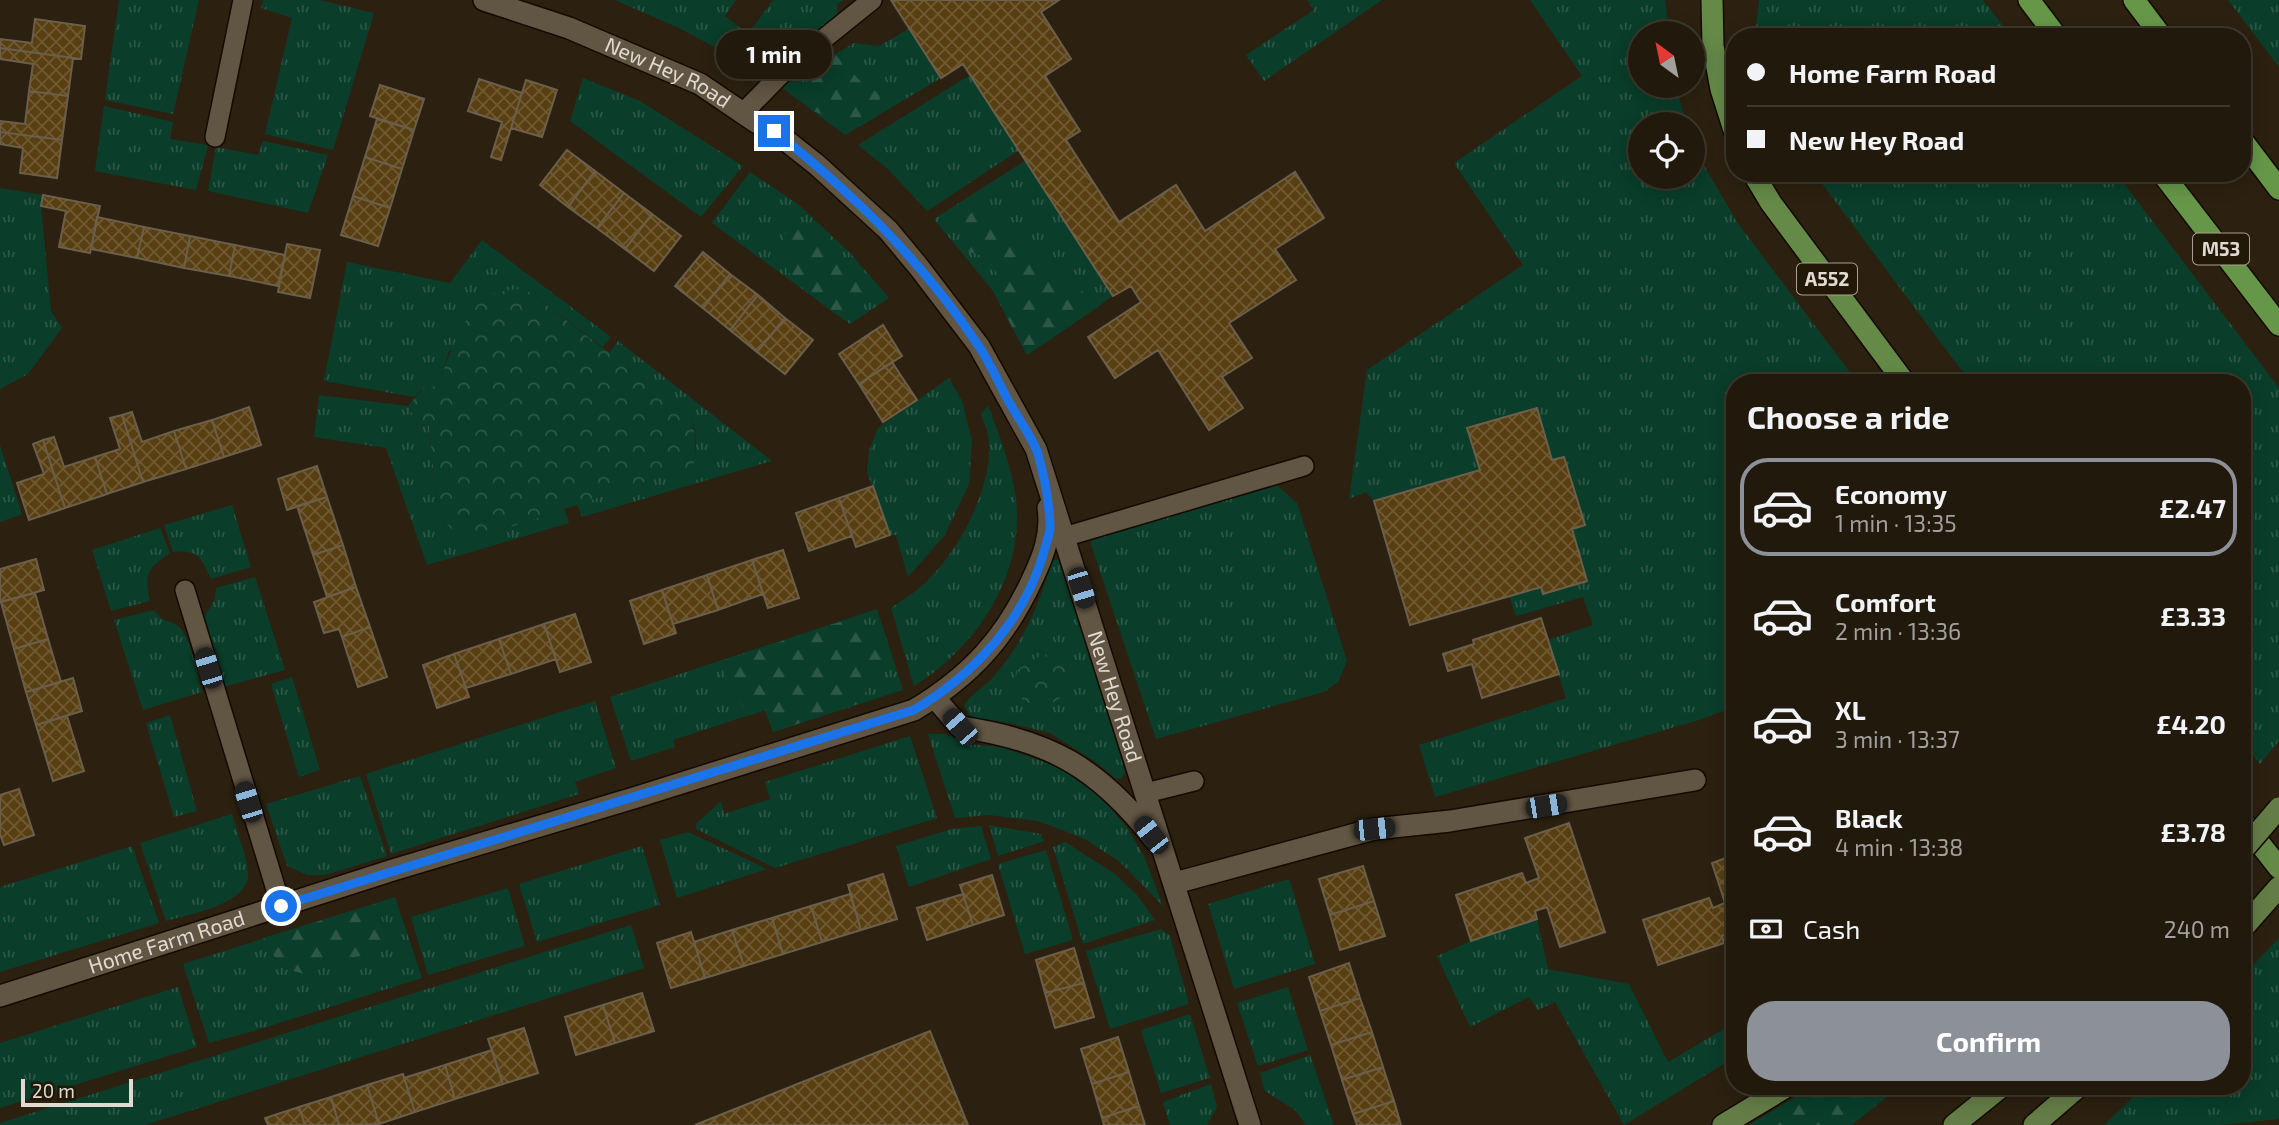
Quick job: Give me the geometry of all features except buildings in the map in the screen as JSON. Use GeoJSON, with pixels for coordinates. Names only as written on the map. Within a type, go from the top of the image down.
{"type":"FeatureCollection","features":[{"type":"Feature","properties":{"kind":"highway"},"geometry":{"type":"LineString","coordinates":[[1712,0],[1713,46],[1726,105]]}},
{"type":"Feature","properties":{"kind":"highway"},"geometry":{"type":"LineString","coordinates":[[2029,0],[2050,28]]}},
{"type":"Feature","properties":{"kind":"highway"},"geometry":{"type":"LineString","coordinates":[[2134,0],[2155,28]]}},
{"type":"Feature","properties":{"kind":"highway"},"geometry":{"type":"LineString","coordinates":[[2251,152],[2279,189]]}},
{"type":"Feature","properties":{"kind":"highway","name":"A552"},"geometry":{"type":"LineString","coordinates":[[1758,182],[1771,204],[1898,374]]}},
{"type":"Feature","properties":{"kind":"highway","name":"M53"},"geometry":{"type":"LineString","coordinates":[[2169,182],[2279,325]]}},
{"type":"Feature","properties":{"kind":"highway"},"geometry":{"type":"LineString","coordinates":[[2251,832],[2279,868]]}},
{"type":"Feature","properties":{"kind":"main road"},"geometry":{"type":"LineString","coordinates":[[2251,841],[2279,808]]}},
{"type":"Feature","properties":{"kind":"main road"},"geometry":{"type":"LineString","coordinates":[[2251,918],[2279,887]]}},
{"type":"Feature","properties":{"kind":"main road"},"geometry":{"type":"LineString","coordinates":[[1723,1125],[1773,1095]]}},
{"type":"Feature","properties":{"kind":"main road"},"geometry":{"type":"LineString","coordinates":[[1954,1125],[1991,1095]]}},
{"type":"Feature","properties":{"kind":"main road"},"geometry":{"type":"LineString","coordinates":[[2034,1125],[2069,1095]]}},
{"type":"Feature","properties":{"kind":"street","name":"New Hey Road"},"geometry":{"type":"LineString","coordinates":[[484,0],[569,28],[700,84],[774,131],[817,165],[888,230],[979,346],[1036,449],[1250,1125]]}},
{"type":"Feature","properties":{"kind":"street","name":"Home Farm Road"},"geometry":{"type":"LineString","coordinates":[[0,996],[914,710],[935,698],[993,645],[1018,611],[1040,565],[1051,527],[1046,488],[1036,449]]}},
{"type":"Feature","properties":{"kind":"street"},"geometry":{"type":"LineString","coordinates":[[935,698],[960,727],[992,732],[1036,744],[1074,763],[1112,791],[1138,817],[1165,853]]}},
{"type":"Feature","properties":{"kind":"street"},"geometry":{"type":"LineString","coordinates":[[1175,883],[1374,829],[1450,821],[1695,780]]}},
{"type":"Feature","properties":{"kind":"lane"},"geometry":{"type":"LineString","coordinates":[[215,138],[243,0]]}},
{"type":"Feature","properties":{"kind":"lane"},"geometry":{"type":"LineString","coordinates":[[743,113],[785,70],[872,0]]}},
{"type":"Feature","properties":{"kind":"lane"},"geometry":{"type":"LineString","coordinates":[[1064,537],[1304,466]]}},
{"type":"Feature","properties":{"kind":"lane"},"geometry":{"type":"LineString","coordinates":[[185,590],[281,906]]}},
{"type":"Feature","properties":{"kind":"lane"},"geometry":{"type":"LineString","coordinates":[[1146,793],[1194,781]]}},
{"type":"Feature","properties":{"kind":"green space"},"geometry":{"type":"Polygon","coordinates":[[[119,0],[199,0],[173,114],[105,100],[119,0]]]}},
{"type":"Feature","properties":{"kind":"green space"},"geometry":{"type":"Polygon","coordinates":[[[263,0],[320,0],[374,13],[333,150],[265,134],[292,18],[261,8],[263,0]]]}},
{"type":"Feature","properties":{"kind":"green space"},"geometry":{"type":"Polygon","coordinates":[[[615,0],[736,0],[725,16],[748,34],[773,0],[844,0],[837,4],[838,28],[763,73],[679,28],[615,0]]]}},
{"type":"Feature","properties":{"kind":"green space"},"geometry":{"type":"Polygon","coordinates":[[[1307,0],[1382,0],[1264,81],[1246,55],[1314,10],[1307,0]]]}},
{"type":"Feature","properties":{"kind":"green space"},"geometry":{"type":"Polygon","coordinates":[[[1530,0],[1665,0],[1668,21],[1628,21],[1628,98],[1679,98],[1683,112],[1628,112],[1628,189],[1705,189],[1705,167],[1737,222],[1851,374],[1726,374],[1726,710],[1435,797],[1419,745],[1566,698],[1548,640],[1593,625],[1583,597],[1516,616],[1509,596],[1572,529],[1585,525],[1565,457],[1552,460],[1536,408],[1468,428],[1480,470],[1374,501],[1366,492],[1349,499],[1367,370],[1523,265],[1454,163],[1582,76],[1530,0]]]}},
{"type":"Feature","properties":{"kind":"green space"},"geometry":{"type":"Polygon","coordinates":[[[1759,0],[1983,0],[2005,28],[1757,28],[1759,0]]]}},
{"type":"Feature","properties":{"kind":"green space"},"geometry":{"type":"Polygon","coordinates":[[[2228,0],[2279,0],[2279,67],[2251,28],[2228,0]]]}},
{"type":"Feature","properties":{"kind":"green space"},"geometry":{"type":"Polygon","coordinates":[[[910,28],[941,78],[845,135],[781,87],[854,43],[879,46],[910,28]]]}},
{"type":"Feature","properties":{"kind":"green space"},"geometry":{"type":"Polygon","coordinates":[[[835,54],[863,84],[880,94],[879,115],[859,127],[811,110],[806,72],[835,54]]]}},
{"type":"Feature","properties":{"kind":"green space"},"geometry":{"type":"Polygon","coordinates":[[[970,75],[1019,150],[927,211],[888,169],[858,145],[970,75]]]}},
{"type":"Feature","properties":{"kind":"green space"},"geometry":{"type":"Polygon","coordinates":[[[583,78],[640,101],[743,166],[701,217],[570,121],[583,78]]]}},
{"type":"Feature","properties":{"kind":"green space"},"geometry":{"type":"Polygon","coordinates":[[[104,106],[173,122],[170,139],[208,145],[196,190],[95,171],[104,106]]]}},
{"type":"Feature","properties":{"kind":"green space"},"geometry":{"type":"Polygon","coordinates":[[[263,141],[328,155],[308,213],[208,191],[216,147],[258,155],[263,141]]]}},
{"type":"Feature","properties":{"kind":"green space"},"geometry":{"type":"Polygon","coordinates":[[[1026,160],[1113,296],[1027,355],[993,291],[934,219],[1026,160]]]}},
{"type":"Feature","properties":{"kind":"green space"},"geometry":{"type":"Polygon","coordinates":[[[750,172],[799,205],[851,254],[889,298],[850,324],[712,223],[750,172]]]}},
{"type":"Feature","properties":{"kind":"green space"},"geometry":{"type":"Polygon","coordinates":[[[1821,182],[2123,182],[2279,388],[2279,741],[2260,764],[2251,752],[2251,374],[1964,374],[1821,182]]]}},
{"type":"Feature","properties":{"kind":"green space"},"geometry":{"type":"Polygon","coordinates":[[[0,188],[43,195],[41,206],[51,311],[62,328],[28,374],[0,389],[0,188]]]}},
{"type":"Feature","properties":{"kind":"green space"},"geometry":{"type":"Polygon","coordinates":[[[974,211],[992,211],[1044,261],[1101,305],[1027,355],[1005,314],[1002,280],[985,257],[958,248],[964,219],[974,211]]]}},
{"type":"Feature","properties":{"kind":"green space"},"geometry":{"type":"Polygon","coordinates":[[[793,222],[830,234],[827,252],[845,266],[870,275],[860,302],[835,314],[803,289],[786,269],[784,236],[793,222]]]}},
{"type":"Feature","properties":{"kind":"green space"},"geometry":{"type":"Polygon","coordinates":[[[482,240],[611,337],[603,347],[529,292],[449,351],[438,387],[423,388],[414,397],[324,381],[347,262],[450,283],[482,240]]]}},
{"type":"Feature","properties":{"kind":"green space"},"geometry":{"type":"Polygon","coordinates":[[[515,289],[529,292],[689,413],[695,439],[693,466],[472,540],[455,533],[438,514],[429,426],[418,423],[408,406],[423,388],[438,386],[457,337],[480,303],[488,296],[515,289]]]}},
{"type":"Feature","properties":{"kind":"green space"},"geometry":{"type":"Polygon","coordinates":[[[618,341],[772,461],[582,517],[577,504],[693,465],[695,430],[689,413],[609,353],[618,341]]]}},
{"type":"Feature","properties":{"kind":"green space"},"geometry":{"type":"Polygon","coordinates":[[[949,378],[962,401],[972,441],[969,484],[945,535],[908,577],[896,535],[890,535],[867,472],[869,451],[878,428],[949,378]]]}},
{"type":"Feature","properties":{"kind":"green space"},"geometry":{"type":"Polygon","coordinates":[[[319,395],[408,406],[418,423],[429,426],[438,514],[472,540],[564,509],[569,523],[427,565],[386,448],[314,437],[319,395]]]}},
{"type":"Feature","properties":{"kind":"green space"},"geometry":{"type":"Polygon","coordinates":[[[988,405],[1014,487],[1017,517],[1007,574],[995,601],[960,649],[914,686],[891,608],[918,589],[939,568],[963,534],[973,514],[981,494],[989,453],[988,435],[981,414],[988,405]]]}},
{"type":"Feature","properties":{"kind":"green space"},"geometry":{"type":"Polygon","coordinates":[[[0,445],[22,514],[0,522],[0,445]]]}},
{"type":"Feature","properties":{"kind":"green space"},"geometry":{"type":"Polygon","coordinates":[[[1258,484],[1278,486],[1297,503],[1347,661],[1338,682],[1324,692],[1156,739],[1090,541],[1258,484]]]}},
{"type":"Feature","properties":{"kind":"green space"},"geometry":{"type":"Polygon","coordinates":[[[232,505],[251,567],[211,579],[198,556],[182,551],[173,552],[164,525],[232,505]]]}},
{"type":"Feature","properties":{"kind":"green space"},"geometry":{"type":"Polygon","coordinates":[[[160,528],[170,553],[156,563],[149,573],[147,585],[150,601],[111,611],[92,550],[160,528]]]}},
{"type":"Feature","properties":{"kind":"green space"},"geometry":{"type":"Polygon","coordinates":[[[1061,559],[1125,772],[1121,779],[1115,778],[1096,762],[1050,733],[971,717],[964,706],[970,697],[987,684],[1014,650],[1036,607],[1052,560],[1061,559]]]}},
{"type":"Feature","properties":{"kind":"green space"},"geometry":{"type":"Polygon","coordinates":[[[255,577],[285,670],[220,688],[200,624],[215,599],[216,588],[255,577]]]}},
{"type":"Feature","properties":{"kind":"green space"},"geometry":{"type":"Polygon","coordinates":[[[877,609],[903,690],[773,732],[765,710],[673,740],[675,747],[631,761],[610,697],[877,609]]]}},
{"type":"Feature","properties":{"kind":"green space"},"geometry":{"type":"Polygon","coordinates":[[[154,610],[184,633],[202,692],[143,710],[114,620],[154,610]]]}},
{"type":"Feature","properties":{"kind":"green space"},"geometry":{"type":"Polygon","coordinates":[[[852,618],[885,634],[893,661],[872,676],[861,703],[773,732],[766,710],[751,715],[743,707],[718,662],[852,618]]]}},
{"type":"Feature","properties":{"kind":"green space"},"geometry":{"type":"Polygon","coordinates":[[[1043,654],[1057,657],[1069,674],[1062,697],[1046,707],[1024,702],[1015,686],[1017,670],[1043,654]]]}},
{"type":"Feature","properties":{"kind":"green space"},"geometry":{"type":"Polygon","coordinates":[[[292,677],[320,770],[299,777],[271,684],[292,677]]]}},
{"type":"Feature","properties":{"kind":"green space"},"geometry":{"type":"Polygon","coordinates":[[[595,701],[616,768],[575,782],[579,794],[391,854],[366,774],[595,701]]]}},
{"type":"Feature","properties":{"kind":"green space"},"geometry":{"type":"Polygon","coordinates":[[[170,715],[197,811],[174,817],[146,723],[170,715]]]}},
{"type":"Feature","properties":{"kind":"green space"},"geometry":{"type":"Polygon","coordinates":[[[928,734],[945,734],[969,744],[1002,747],[1058,767],[1101,797],[1128,829],[1144,856],[1163,906],[1120,862],[1085,839],[1038,821],[989,815],[955,818],[928,734]]]}},
{"type":"Feature","properties":{"kind":"green space"},"geometry":{"type":"Polygon","coordinates":[[[910,736],[937,818],[775,868],[696,829],[696,824],[721,801],[724,814],[770,799],[765,782],[910,736]]]}},
{"type":"Feature","properties":{"kind":"green space"},"geometry":{"type":"Polygon","coordinates":[[[360,776],[387,856],[325,875],[307,875],[287,866],[266,804],[360,776]]]}},
{"type":"Feature","properties":{"kind":"green space"},"geometry":{"type":"Polygon","coordinates":[[[232,814],[247,864],[247,882],[240,892],[218,906],[166,921],[140,843],[232,814]]]}},
{"type":"Feature","properties":{"kind":"green space"},"geometry":{"type":"Polygon","coordinates":[[[989,825],[1041,834],[1044,841],[998,856],[989,825]]]}},
{"type":"Feature","properties":{"kind":"green space"},"geometry":{"type":"Polygon","coordinates":[[[981,826],[991,859],[909,887],[896,846],[952,829],[981,826]]]}},
{"type":"Feature","properties":{"kind":"green space"},"geometry":{"type":"Polygon","coordinates":[[[688,832],[767,869],[677,898],[660,840],[688,832]]]}},
{"type":"Feature","properties":{"kind":"green space"},"geometry":{"type":"Polygon","coordinates":[[[1065,842],[1115,874],[1137,895],[1155,920],[1083,944],[1053,847],[1065,842]]]}},
{"type":"Feature","properties":{"kind":"green space"},"geometry":{"type":"Polygon","coordinates":[[[132,846],[159,923],[0,972],[0,887],[132,846]]]}},
{"type":"Feature","properties":{"kind":"green space"},"geometry":{"type":"Polygon","coordinates":[[[642,846],[660,905],[537,942],[519,884],[642,846]]]}},
{"type":"Feature","properties":{"kind":"green space"},"geometry":{"type":"Polygon","coordinates":[[[1046,850],[1073,940],[1025,954],[998,864],[1046,850]]]}},
{"type":"Feature","properties":{"kind":"green space"},"geometry":{"type":"Polygon","coordinates":[[[1289,879],[1315,964],[1234,989],[1208,904],[1289,879]]]}},
{"type":"Feature","properties":{"kind":"green space"},"geometry":{"type":"Polygon","coordinates":[[[508,888],[525,946],[428,975],[411,917],[508,888]]]}},
{"type":"Feature","properties":{"kind":"green space"},"geometry":{"type":"Polygon","coordinates":[[[395,897],[422,978],[209,1043],[183,964],[395,897]]]}},
{"type":"Feature","properties":{"kind":"green space"},"geometry":{"type":"Polygon","coordinates":[[[375,904],[389,935],[371,954],[338,960],[307,975],[281,967],[263,938],[375,904]]]}},
{"type":"Feature","properties":{"kind":"green space"},"geometry":{"type":"Polygon","coordinates":[[[1537,919],[1548,969],[1629,984],[1668,1062],[1726,1028],[1726,1062],[1624,1125],[1555,1002],[1538,1010],[1529,997],[1470,1027],[1437,956],[1471,941],[1537,919]]]}},
{"type":"Feature","properties":{"kind":"green space"},"geometry":{"type":"Polygon","coordinates":[[[631,925],[644,968],[145,1125],[0,1125],[0,1123],[631,925]]]}},
{"type":"Feature","properties":{"kind":"green space"},"geometry":{"type":"Polygon","coordinates":[[[1161,929],[1170,936],[1189,1004],[1110,1029],[1086,951],[1161,929]]]}},
{"type":"Feature","properties":{"kind":"green space"},"geometry":{"type":"Polygon","coordinates":[[[2279,938],[2279,1119],[2221,1125],[2104,1125],[2136,1095],[2251,1095],[2251,967],[2279,938]]]}},
{"type":"Feature","properties":{"kind":"green space"},"geometry":{"type":"Polygon","coordinates":[[[178,987],[197,1047],[0,1108],[0,1043],[178,987]]]}},
{"type":"Feature","properties":{"kind":"green space"},"geometry":{"type":"Polygon","coordinates":[[[1288,987],[1308,1050],[1258,1066],[1237,1003],[1288,987]]]}},
{"type":"Feature","properties":{"kind":"green space"},"geometry":{"type":"Polygon","coordinates":[[[1190,1014],[1210,1078],[1161,1093],[1141,1030],[1190,1014]]]}},
{"type":"Feature","properties":{"kind":"green space"},"geometry":{"type":"Polygon","coordinates":[[[1310,1055],[1334,1125],[1306,1125],[1295,1110],[1265,1091],[1260,1073],[1310,1055]]]}},
{"type":"Feature","properties":{"kind":"green space"},"geometry":{"type":"Polygon","coordinates":[[[1211,1084],[1217,1107],[1207,1125],[1170,1125],[1163,1102],[1211,1084]]]}},
{"type":"Feature","properties":{"kind":"green space"},"geometry":{"type":"Polygon","coordinates":[[[1799,1095],[1889,1095],[1852,1125],[1749,1125],[1799,1095]]]}},
{"type":"Feature","properties":{"kind":"route"},"geometry":{"type":"LineString","coordinates":[[281,906],[914,710],[935,698],[978,662],[1018,611],[1040,565],[1051,527],[1046,488],[1036,449],[979,346],[918,266],[888,230],[817,165],[774,131]]}}]}
